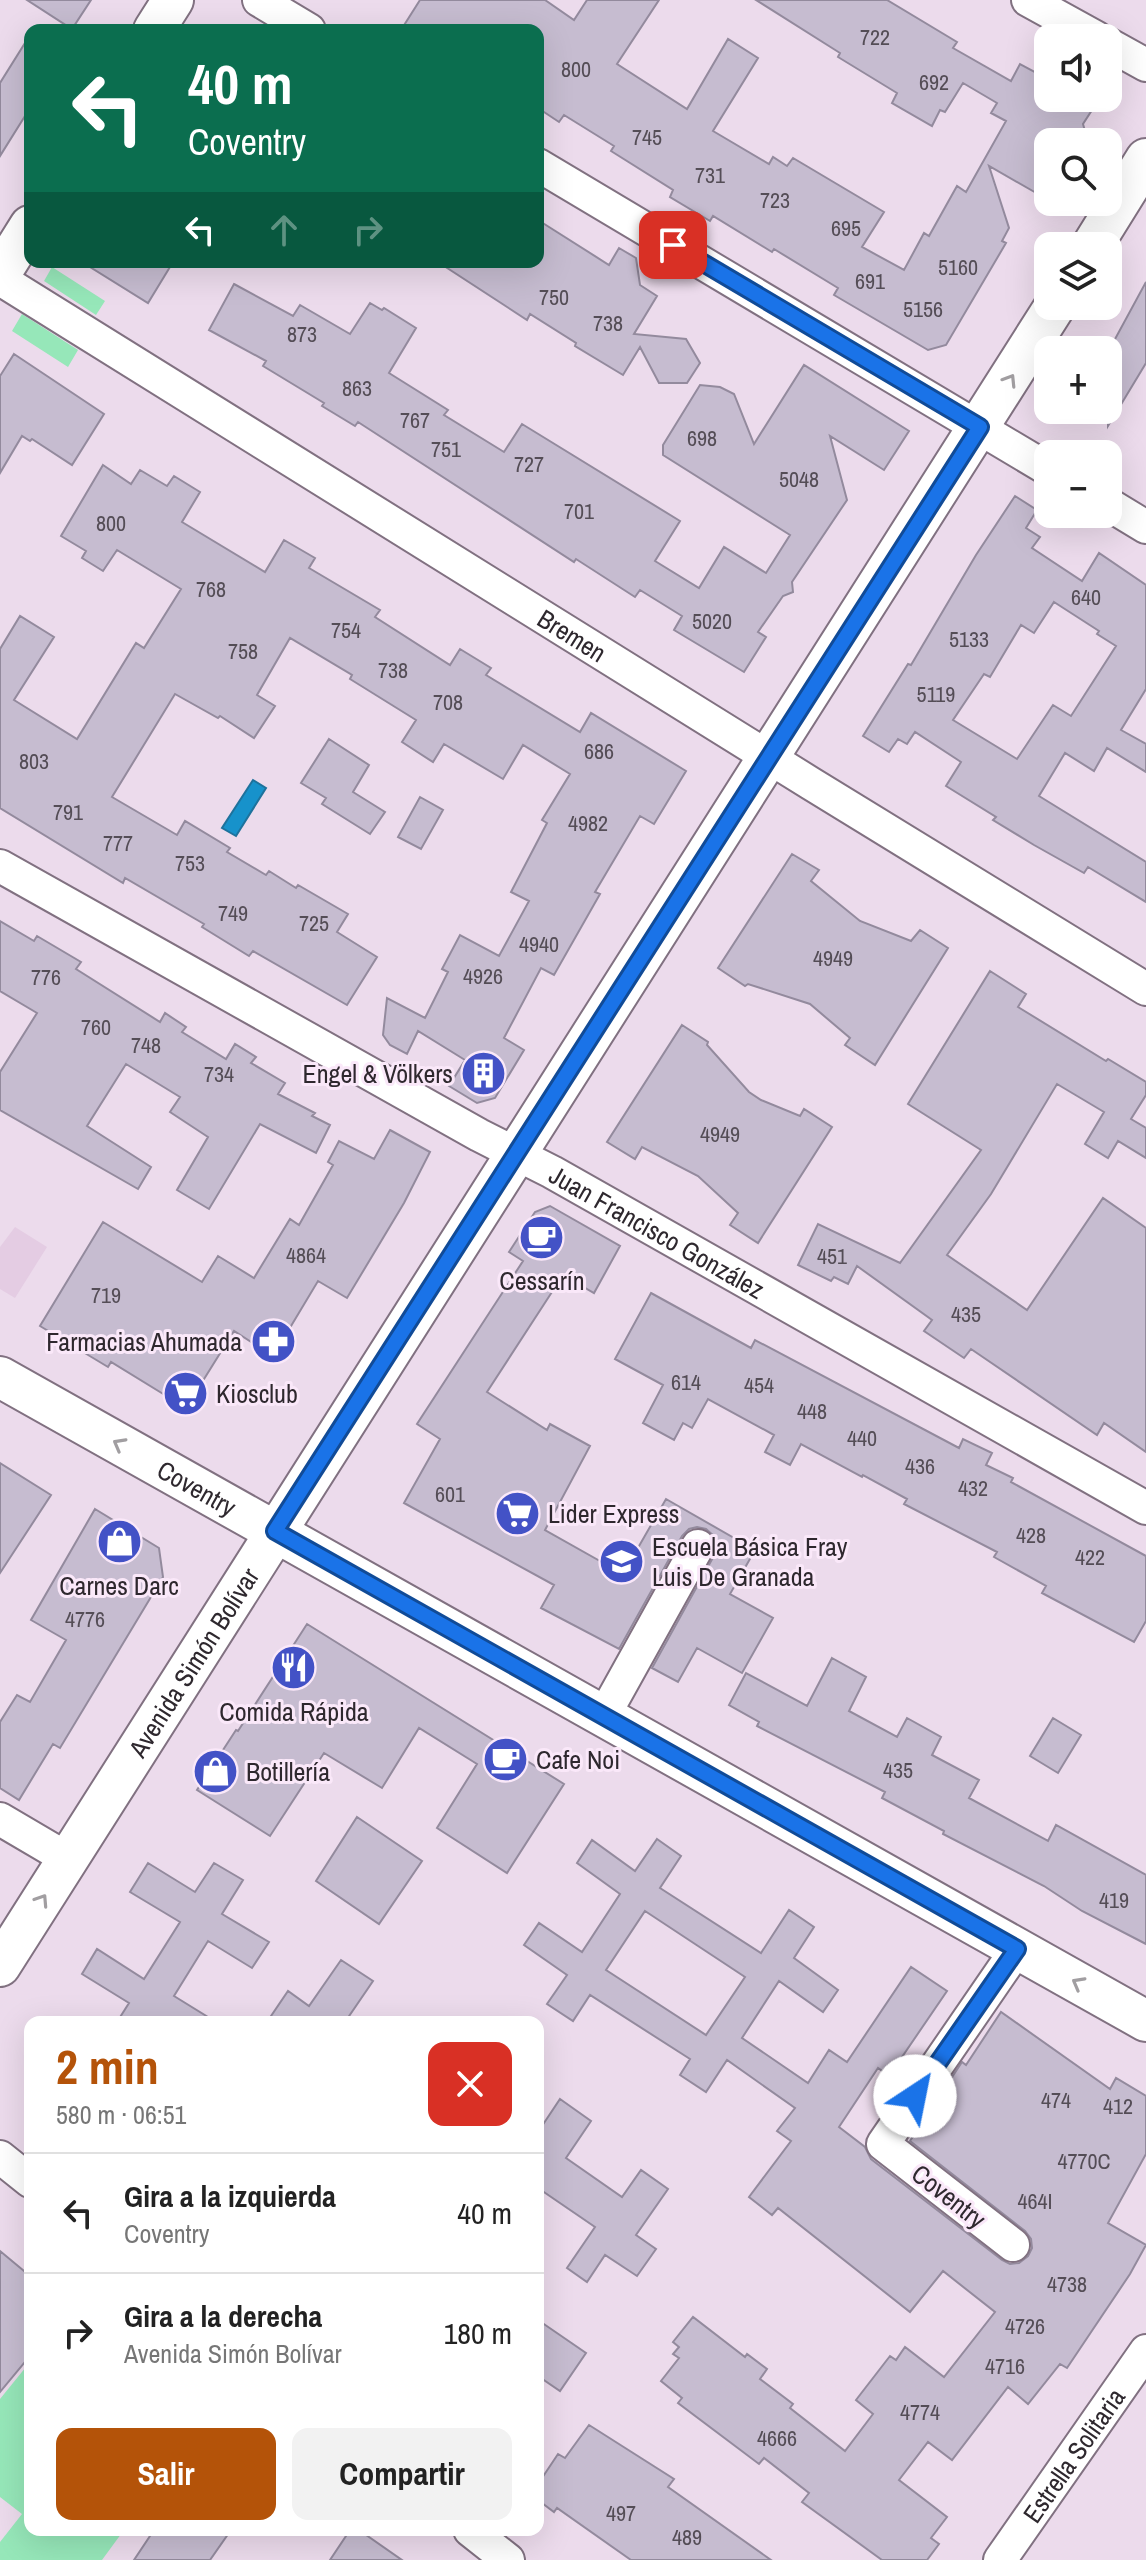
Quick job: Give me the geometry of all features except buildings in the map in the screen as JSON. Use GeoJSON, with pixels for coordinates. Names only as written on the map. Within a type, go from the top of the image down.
{"type":"FeatureCollection","features":[{"type":"Feature","properties":{"kind":"street"},"geometry":{"type":"LineString","coordinates":[[158,24],[173,0]]}},
{"type":"Feature","properties":{"kind":"street"},"geometry":{"type":"LineString","coordinates":[[259,0],[299,24]]}},
{"type":"Feature","properties":{"kind":"street"},"geometry":{"type":"LineString","coordinates":[[1028,0],[1072,24]]}},
{"type":"Feature","properties":{"kind":"street"},"geometry":{"type":"LineString","coordinates":[[1122,52],[1146,65]]}},
{"type":"Feature","properties":{"kind":"street"},"geometry":{"type":"LineString","coordinates":[[1101,232],[1146,159]]}},
{"type":"Feature","properties":{"kind":"street"},"geometry":{"type":"LineString","coordinates":[[544,169],[1034,460]]}},
{"type":"Feature","properties":{"kind":"street"},"geometry":{"type":"LineString","coordinates":[[0,276],[24,236]]}},
{"type":"Feature","properties":{"kind":"street","name":"Bremen"},"geometry":{"type":"LineString","coordinates":[[0,276],[1146,989]]}},
{"type":"Feature","properties":{"kind":"street","name":"Avenida Simón Bolívar"},"geometry":{"type":"LineString","coordinates":[[0,1966],[1046,320]]}},
{"type":"Feature","properties":{"kind":"street"},"geometry":{"type":"LineString","coordinates":[[1122,512],[1146,527]]}},
{"type":"Feature","properties":{"kind":"street","name":"Juan Francisco González"},"geometry":{"type":"LineString","coordinates":[[0,866],[1146,1508]]}},
{"type":"Feature","properties":{"kind":"street","name":"Coventry"},"geometry":{"type":"LineString","coordinates":[[0,1377],[1146,2021]]}},
{"type":"Feature","properties":{"kind":"street"},"geometry":{"type":"LineString","coordinates":[[603,1717],[698,1546]]}},
{"type":"Feature","properties":{"kind":"street"},"geometry":{"type":"LineString","coordinates":[[0,1819],[68,1859]]}},
{"type":"Feature","properties":{"kind":"street","name":"Coventry"},"geometry":{"type":"LineString","coordinates":[[1013,2245],[883,2144],[1017,1949]]}},
{"type":"Feature","properties":{"kind":"street"},"geometry":{"type":"LineString","coordinates":[[0,2157],[24,2176]]}},
{"type":"Feature","properties":{"kind":"street","name":"Estrella Solitaria"},"geometry":{"type":"LineString","coordinates":[[1000,2560],[1146,2351]]}},
{"type":"Feature","properties":{"kind":"street"},"geometry":{"type":"LineString","coordinates":[[478,2536],[508,2560]]}},
{"type":"Feature","properties":{"kind":"shaded area"},"geometry":{"type":"Polygon","coordinates":[[[15,1227],[47,1247],[15,1298],[0,1289],[0,1247],[15,1227]]]}},
{"type":"Feature","properties":{"kind":"green space"},"geometry":{"type":"Polygon","coordinates":[[[54,268],[105,301],[96,315],[44,281],[54,268]]]}},
{"type":"Feature","properties":{"kind":"green space"},"geometry":{"type":"Polygon","coordinates":[[[22,314],[78,350],[68,367],[12,331],[22,314]]]}},
{"type":"Feature","properties":{"kind":"green space"},"geometry":{"type":"Polygon","coordinates":[[[24,2369],[24,2536],[120,2536],[102,2560],[0,2560],[0,2542],[22,2514],[0,2497],[0,2399],[24,2369]]]}},
{"type":"Feature","properties":{"kind":"water"},"geometry":{"type":"Polygon","coordinates":[[[253,780],[266,788],[236,836],[222,828],[253,780]]]}},
{"type":"Feature","properties":{"kind":"place","name":"Engel & Völkers"},"geometry":{"type":"Point","coordinates":[484,1073]}},
{"type":"Feature","properties":{"kind":"place","name":"Cessarín"},"geometry":{"type":"Point","coordinates":[542,1237]}},
{"type":"Feature","properties":{"kind":"place","name":"Farmacias Ahumada"},"geometry":{"type":"Point","coordinates":[273,1341]}},
{"type":"Feature","properties":{"kind":"place","name":"Kiosclub"},"geometry":{"type":"Point","coordinates":[185,1393]}},
{"type":"Feature","properties":{"kind":"place","name":"Lider Express"},"geometry":{"type":"Point","coordinates":[517,1513]}},
{"type":"Feature","properties":{"kind":"place","name":"Carnes Darc"},"geometry":{"type":"Point","coordinates":[119,1542]}},
{"type":"Feature","properties":{"kind":"place","name":"Escuela Básica Fray Luis De Granada"},"geometry":{"type":"Point","coordinates":[621,1561]}},
{"type":"Feature","properties":{"kind":"place","name":"Comida Rápida"},"geometry":{"type":"Point","coordinates":[294,1668]}},
{"type":"Feature","properties":{"kind":"place","name":"Cafe Noi"},"geometry":{"type":"Point","coordinates":[505,1759]}},
{"type":"Feature","properties":{"kind":"place","name":"Botillería"},"geometry":{"type":"Point","coordinates":[215,1771]}},
{"type":"Feature","properties":{"kind":"route"},"geometry":{"type":"LineString","coordinates":[[673,245],[980,427],[275,1531],[1017,1949],[915,2096]]}}]}
